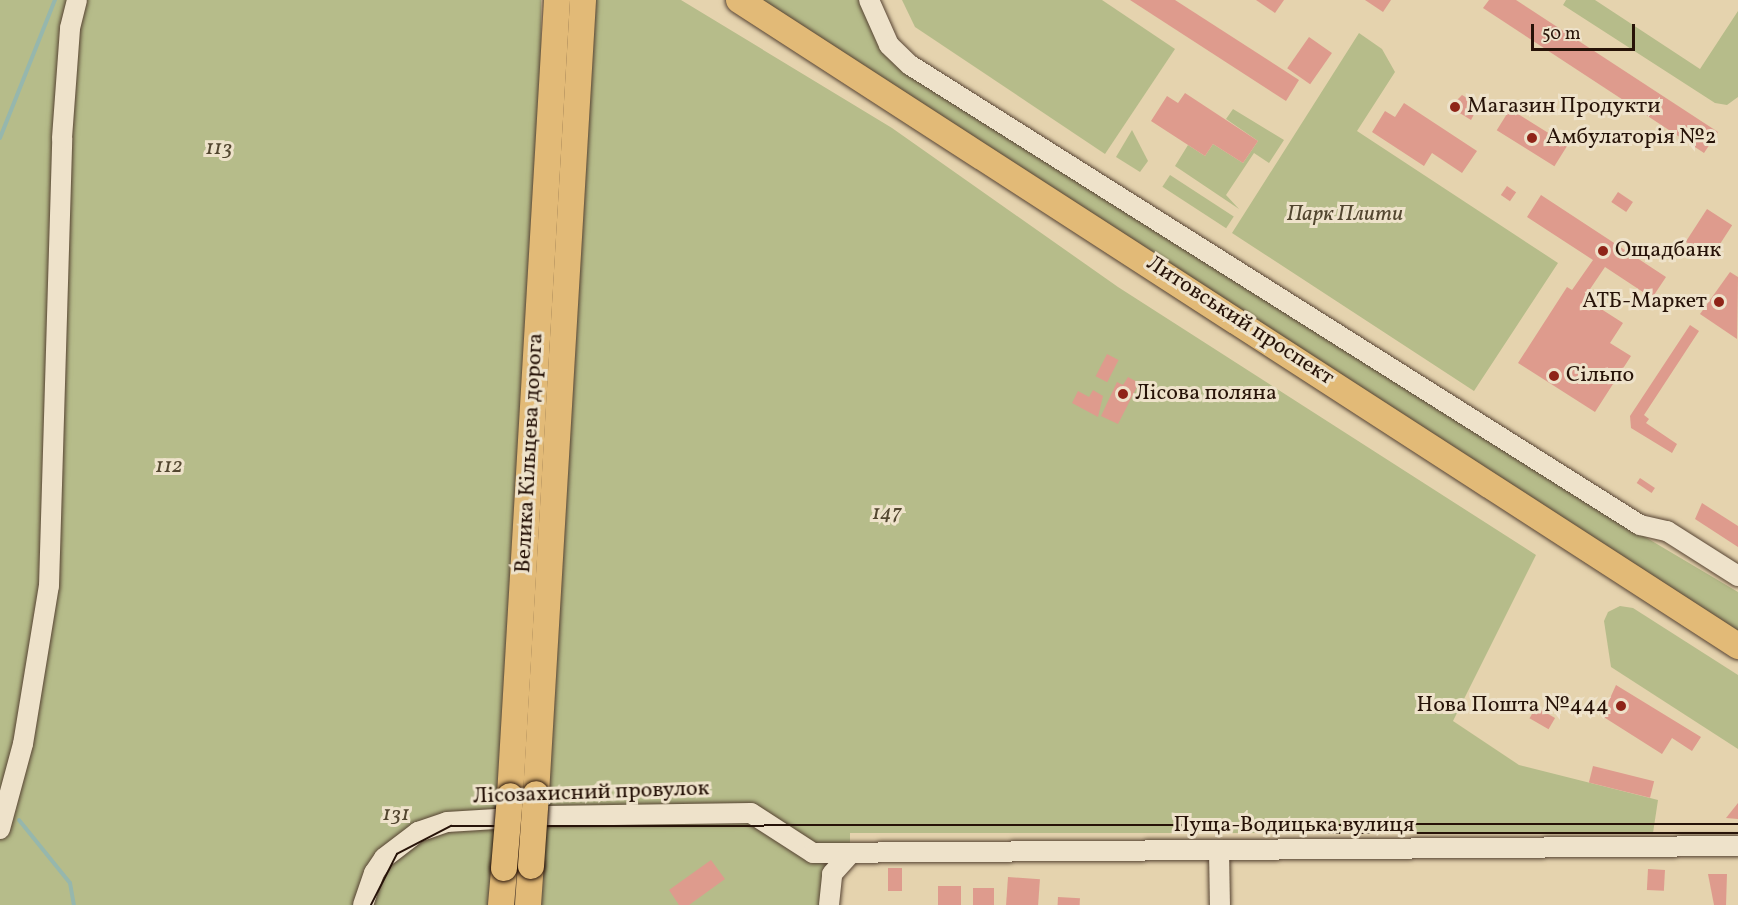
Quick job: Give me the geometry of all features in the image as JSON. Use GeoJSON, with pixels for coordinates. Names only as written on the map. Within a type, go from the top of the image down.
{"type":"FeatureCollection","features":[{"type":"Feature","properties":{"kind":"main road","name":"Велика Кільцева дорога"},"geometry":{"type":"LineString","coordinates":[[501,905],[510,796],[557,0]]}},
{"type":"Feature","properties":{"kind":"main road","name":"Литовський проспект"},"geometry":{"type":"LineString","coordinates":[[739,0],[1738,646]]}},
{"type":"Feature","properties":{"kind":"main road","name":"Велика Кільцева дорога"},"geometry":{"type":"LineString","coordinates":[[528,905],[583,1]]}},
{"type":"Feature","properties":{"kind":"street"},"geometry":{"type":"LineString","coordinates":[[0,829],[23,744],[48,586],[62,138],[70,28],[77,0]]}},
{"type":"Feature","properties":{"kind":"street","name":"Литовський проспект"},"geometry":{"type":"LineString","coordinates":[[869,0],[889,45],[910,65],[1640,525],[1667,531],[1738,576]]}},
{"type":"Feature","properties":{"kind":"street","name":"Лісозахисний провулок"},"geometry":{"type":"LineString","coordinates":[[363,905],[374,873],[384,858],[418,832],[447,822],[751,813],[813,853],[850,854]]}},
{"type":"Feature","properties":{"kind":"street","name":"Пуща-Водицька вулиця"},"geometry":{"type":"LineString","coordinates":[[850,854],[1738,846]]}},
{"type":"Feature","properties":{"kind":"street"},"geometry":{"type":"LineString","coordinates":[[1219,850],[1220,905]]}},
{"type":"Feature","properties":{"kind":"street"},"geometry":{"type":"LineString","coordinates":[[828,905],[832,874],[850,854]]}},
{"type":"Feature","properties":{"kind":"green space"},"geometry":{"type":"Polygon","coordinates":[[[0,0],[541,0],[541,905],[0,905],[0,0]]]}},
{"type":"Feature","properties":{"kind":"green space","name":"147"},"geometry":{"type":"Polygon","coordinates":[[[584,0],[681,0],[892,128],[1118,287],[1536,555],[1453,721],[1519,765],[1658,800],[1653,833],[850,833],[850,854],[829,905],[528,905],[584,0]]]}},
{"type":"Feature","properties":{"kind":"green space"},"geometry":{"type":"Polygon","coordinates":[[[758,0],[863,0],[883,48],[1635,531],[1738,592],[1738,636],[758,0]]]}},
{"type":"Feature","properties":{"kind":"green space"},"geometry":{"type":"Polygon","coordinates":[[[902,0],[1102,0],[1175,49],[1105,154],[915,27],[902,0]]]}},
{"type":"Feature","properties":{"kind":"green space"},"geometry":{"type":"Polygon","coordinates":[[[1566,0],[1595,0],[1700,69],[1738,11],[1738,97],[1727,105],[1715,103],[1563,5],[1566,0]]]}},
{"type":"Feature","properties":{"kind":"green space","name":"Парк Плити"},"geometry":{"type":"Polygon","coordinates":[[[1359,33],[1382,49],[1395,72],[1357,131],[1558,263],[1474,391],[1232,233],[1359,33]]]}},
{"type":"Feature","properties":{"kind":"green space"},"geometry":{"type":"Polygon","coordinates":[[[1233,109],[1284,140],[1269,163],[1254,153],[1226,195],[1239,209],[1175,166],[1188,145],[1205,156],[1213,144],[1243,163],[1258,141],[1226,119],[1233,109]]]}},
{"type":"Feature","properties":{"kind":"green space"},"geometry":{"type":"Polygon","coordinates":[[[1132,130],[1148,161],[1140,172],[1116,157],[1132,130]]]}},
{"type":"Feature","properties":{"kind":"green space"},"geometry":{"type":"Polygon","coordinates":[[[1170,175],[1234,216],[1226,228],[1162,187],[1170,175]]]}},
{"type":"Feature","properties":{"kind":"green space"},"geometry":{"type":"Polygon","coordinates":[[[1620,606],[1633,608],[1738,675],[1738,749],[1611,667],[1604,621],[1608,612],[1620,606]]]}},
{"type":"Feature","properties":{"kind":"building"},"geometry":{"type":"Polygon","coordinates":[[[1130,0],[1175,0],[1299,80],[1286,101],[1130,0]]]}},
{"type":"Feature","properties":{"kind":"building"},"geometry":{"type":"Polygon","coordinates":[[[1256,0],[1284,0],[1275,13],[1256,0]]]}},
{"type":"Feature","properties":{"kind":"building"},"geometry":{"type":"Polygon","coordinates":[[[1365,0],[1391,0],[1383,12],[1365,0]]]}},
{"type":"Feature","properties":{"kind":"building"},"geometry":{"type":"Polygon","coordinates":[[[1489,0],[1516,0],[1718,132],[1704,153],[1483,8],[1489,0]]]}},
{"type":"Feature","properties":{"kind":"building"},"geometry":{"type":"Polygon","coordinates":[[[1309,37],[1332,53],[1310,84],[1287,68],[1309,37]]]}},
{"type":"Feature","properties":{"kind":"building"},"geometry":{"type":"Polygon","coordinates":[[[1185,93],[1258,141],[1243,163],[1213,144],[1205,156],[1151,121],[1167,96],[1178,103],[1185,93]]]}},
{"type":"Feature","properties":{"kind":"building"},"geometry":{"type":"Polygon","coordinates":[[[1462,95],[1479,105],[1471,120],[1450,107],[1462,95]]]}},
{"type":"Feature","properties":{"kind":"building"},"geometry":{"type":"Polygon","coordinates":[[[1404,103],[1477,151],[1462,173],[1432,153],[1424,166],[1372,132],[1385,111],[1395,117],[1404,103]]]}},
{"type":"Feature","properties":{"kind":"building","name":"Амбулаторія №2"},"geometry":{"type":"Polygon","coordinates":[[[1510,109],[1568,145],[1554,166],[1497,130],[1510,109]]]}},
{"type":"Feature","properties":{"kind":"building"},"geometry":{"type":"Polygon","coordinates":[[[1507,186],[1516,192],[1510,201],[1501,195],[1507,186]]]}},
{"type":"Feature","properties":{"kind":"building"},"geometry":{"type":"Polygon","coordinates":[[[1618,192],[1633,202],[1626,212],[1611,202],[1618,192]]]}},
{"type":"Feature","properties":{"kind":"building"},"geometry":{"type":"Polygon","coordinates":[[[1541,195],[1666,277],[1652,298],[1605,267],[1584,298],[1623,323],[1610,343],[1631,356],[1595,412],[1518,363],[1567,287],[1572,290],[1593,260],[1527,217],[1541,195]]]}},
{"type":"Feature","properties":{"kind":"building"},"geometry":{"type":"Polygon","coordinates":[[[1707,209],[1732,225],[1711,258],[1686,242],[1707,209]]]}},
{"type":"Feature","properties":{"kind":"building"},"geometry":{"type":"Polygon","coordinates":[[[1730,272],[1738,277],[1737,339],[1700,314],[1730,272]]]}},
{"type":"Feature","properties":{"kind":"building"},"geometry":{"type":"Polygon","coordinates":[[[1690,325],[1699,331],[1644,415],[1649,419],[1646,423],[1677,444],[1672,453],[1631,428],[1630,416],[1690,325]]]}},
{"type":"Feature","properties":{"kind":"building"},"geometry":{"type":"Polygon","coordinates":[[[1107,354],[1119,360],[1107,382],[1096,376],[1107,354]]]}},
{"type":"Feature","properties":{"kind":"building"},"geometry":{"type":"Polygon","coordinates":[[[1128,377],[1139,383],[1118,424],[1101,416],[1117,382],[1123,385],[1128,377]]]}},
{"type":"Feature","properties":{"kind":"building"},"geometry":{"type":"Polygon","coordinates":[[[1093,390],[1103,396],[1098,417],[1072,403],[1078,391],[1089,397],[1093,390]]]}},
{"type":"Feature","properties":{"kind":"building"},"geometry":{"type":"Polygon","coordinates":[[[1640,478],[1655,488],[1652,493],[1637,483],[1640,478]]]}},
{"type":"Feature","properties":{"kind":"building"},"geometry":{"type":"Polygon","coordinates":[[[1702,503],[1738,526],[1738,547],[1695,519],[1702,503]]]}},
{"type":"Feature","properties":{"kind":"building"},"geometry":{"type":"Polygon","coordinates":[[[1616,685],[1701,737],[1692,751],[1672,738],[1662,754],[1602,716],[1616,685]]]}},
{"type":"Feature","properties":{"kind":"building"},"geometry":{"type":"Polygon","coordinates":[[[1536,707],[1555,718],[1549,729],[1530,718],[1536,707]]]}},
{"type":"Feature","properties":{"kind":"building"},"geometry":{"type":"Polygon","coordinates":[[[1593,766],[1654,781],[1650,798],[1589,782],[1593,766]]]}},
{"type":"Feature","properties":{"kind":"building"},"geometry":{"type":"Polygon","coordinates":[[[1738,803],[1738,819],[1726,818],[1738,803]]]}},
{"type":"Feature","properties":{"kind":"building"},"geometry":{"type":"Polygon","coordinates":[[[711,860],[725,879],[689,905],[679,905],[669,890],[711,860]]]}},
{"type":"Feature","properties":{"kind":"building"},"geometry":{"type":"Polygon","coordinates":[[[888,868],[902,868],[902,891],[888,891],[888,868]]]}},
{"type":"Feature","properties":{"kind":"building"},"geometry":{"type":"Polygon","coordinates":[[[1648,869],[1665,870],[1664,891],[1647,890],[1648,869]]]}},
{"type":"Feature","properties":{"kind":"building"},"geometry":{"type":"Polygon","coordinates":[[[1708,874],[1727,874],[1726,905],[1714,905],[1708,874]]]}},
{"type":"Feature","properties":{"kind":"building"},"geometry":{"type":"Polygon","coordinates":[[[1008,877],[1040,879],[1038,905],[1006,905],[1008,877]]]}},
{"type":"Feature","properties":{"kind":"building"},"geometry":{"type":"Polygon","coordinates":[[[938,886],[961,886],[961,905],[938,905],[938,886]]]}},
{"type":"Feature","properties":{"kind":"building"},"geometry":{"type":"Polygon","coordinates":[[[973,888],[994,888],[994,905],[973,905],[973,888]]]}},
{"type":"Feature","properties":{"kind":"building"},"geometry":{"type":"Polygon","coordinates":[[[1058,897],[1080,898],[1080,905],[1058,905],[1058,897]]]}},
{"type":"Feature","properties":{"kind":"waterway"},"geometry":{"type":"LineString","coordinates":[[0,138],[55,0]]}},
{"type":"Feature","properties":{"kind":"waterway"},"geometry":{"type":"LineString","coordinates":[[19,820],[70,883],[74,905]]}},
{"type":"Feature","properties":{"kind":"tram line"},"geometry":{"type":"LineString","coordinates":[[371,905],[397,854],[451,826],[1738,824]]}},
{"type":"Feature","properties":{"kind":"tram line"},"geometry":{"type":"LineString","coordinates":[[1315,833],[1738,833]]}},
{"type":"Feature","properties":{"kind":"place","name":"Магазин Продукти"},"geometry":{"type":"Point","coordinates":[1455,107]}},
{"type":"Feature","properties":{"kind":"place","name":"Амбулаторія №2"},"geometry":{"type":"Point","coordinates":[1532,138]}},
{"type":"Feature","properties":{"kind":"place","name":"Ощадбанк"},"geometry":{"type":"Point","coordinates":[1603,251]}},
{"type":"Feature","properties":{"kind":"place","name":"АТБ-Маркет"},"geometry":{"type":"Point","coordinates":[1719,302]}},
{"type":"Feature","properties":{"kind":"place","name":"Сільпо"},"geometry":{"type":"Point","coordinates":[1554,376]}},
{"type":"Feature","properties":{"kind":"place","name":"Лісова поляна"},"geometry":{"type":"Point","coordinates":[1123,394]}},
{"type":"Feature","properties":{"kind":"place","name":"Нова Пошта №444"},"geometry":{"type":"Point","coordinates":[1621,706]}},
{"type":"Feature","properties":{"kind":"park label","name":"113"},"geometry":{"type":"Point","coordinates":[219,149]}},
{"type":"Feature","properties":{"kind":"park label","name":"112"},"geometry":{"type":"Point","coordinates":[169,467]}},
{"type":"Feature","properties":{"kind":"park label","name":"131"},"geometry":{"type":"Point","coordinates":[396,815]}}]}
